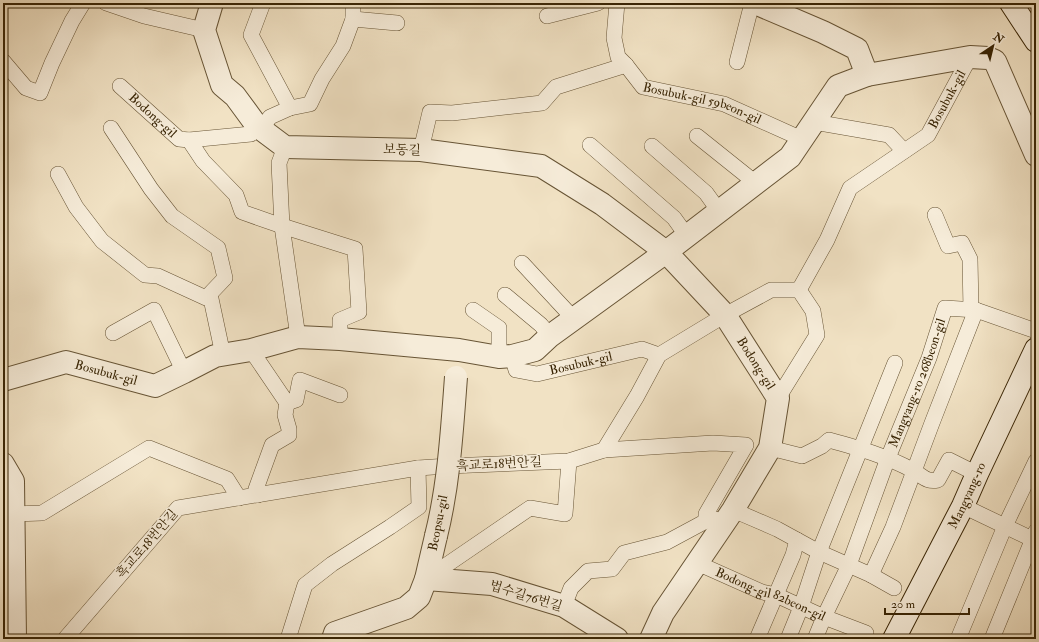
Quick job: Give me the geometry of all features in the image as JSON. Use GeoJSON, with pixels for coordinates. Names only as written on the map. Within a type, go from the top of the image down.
{"type":"FeatureCollection","features":[{"type":"Feature","properties":{"kind":"street"},"geometry":{"type":"LineString","coordinates":[[212,3],[204,30],[222,85],[235,96],[259,127],[285,147]]}},
{"type":"Feature","properties":{"kind":"street"},"geometry":{"type":"LineString","coordinates":[[755,3],[824,32],[857,49],[867,75]]}},
{"type":"Feature","properties":{"kind":"street"},"geometry":{"type":"LineString","coordinates":[[1011,3],[1036,41]]}},
{"type":"Feature","properties":{"kind":"street","name":"Bosubuk-gil"},"geometry":{"type":"LineString","coordinates":[[3,380],[66,362],[156,386],[215,356],[251,350],[298,337],[340,339],[459,350],[506,357],[535,350],[550,336],[666,252],[790,157],[838,86],[867,75],[970,57],[988,58],[995,61],[1036,155]]}},
{"type":"Feature","properties":{"kind":"street","name":"보동길"},"geometry":{"type":"LineString","coordinates":[[285,147],[421,150],[541,166],[602,204],[666,252]]}},
{"type":"Feature","properties":{"kind":"street","name":"Bodong-gil"},"geometry":{"type":"LineString","coordinates":[[651,639],[663,613],[732,512],[770,448],[778,398],[725,315],[666,252]]}},
{"type":"Feature","properties":{"kind":"street","name":"Mangyang-ro"},"geometry":{"type":"LineString","coordinates":[[894,639],[963,506],[1036,349]]}},
{"type":"Feature","properties":{"kind":"street","name":"Beopsu-gil"},"geometry":{"type":"LineString","coordinates":[[334,639],[335,633],[406,608],[419,597],[426,579],[436,536],[448,466],[459,350]]}},
{"type":"Feature","properties":{"kind":"street"},"geometry":{"type":"LineString","coordinates":[[3,464],[13,481],[14,639]]}},
{"type":"Feature","properties":{"kind":"street","name":"법수길76번길"},"geometry":{"type":"LineString","coordinates":[[426,579],[492,584],[564,606],[617,639]]}},
{"type":"Feature","properties":{"kind":"lane"},"geometry":{"type":"LineString","coordinates":[[3,61],[26,88],[40,93],[72,21],[83,3]]}},
{"type":"Feature","properties":{"kind":"lane"},"geometry":{"type":"LineString","coordinates":[[106,3],[144,16],[204,30]]}},
{"type":"Feature","properties":{"kind":"lane"},"geometry":{"type":"LineString","coordinates":[[263,3],[251,35],[290,108]]}},
{"type":"Feature","properties":{"kind":"lane","name":"Bodong-gil"},"geometry":{"type":"LineString","coordinates":[[120,86],[179,139],[189,140],[251,134],[270,117],[290,108],[310,104],[322,79],[343,46],[353,18],[353,3]]}},
{"type":"Feature","properties":{"kind":"lane"},"geometry":{"type":"LineString","coordinates":[[547,16],[598,3]]}},
{"type":"Feature","properties":{"kind":"lane","name":"Bosubuk-gil 59beon-gil"},"geometry":{"type":"LineString","coordinates":[[617,3],[614,38],[618,57],[644,87],[724,104],[808,130]]}},
{"type":"Feature","properties":{"kind":"lane"},"geometry":{"type":"LineString","coordinates":[[737,62],[752,3]]}},
{"type":"Feature","properties":{"kind":"lane"},"geometry":{"type":"LineString","coordinates":[[353,18],[397,23]]}},
{"type":"Feature","properties":{"kind":"lane","name":"Bosubuk-gil"},"geometry":{"type":"LineString","coordinates":[[799,290],[826,240],[850,188],[928,135],[970,57]]}},
{"type":"Feature","properties":{"kind":"lane"},"geometry":{"type":"LineString","coordinates":[[421,150],[430,112],[452,113],[542,103],[556,86],[626,65]]}},
{"type":"Feature","properties":{"kind":"lane"},"geometry":{"type":"LineString","coordinates":[[58,174],[76,207],[102,241],[146,275],[158,276],[206,298],[225,278],[218,248],[172,216],[151,188],[111,128]]}},
{"type":"Feature","properties":{"kind":"lane"},"geometry":{"type":"LineString","coordinates":[[808,130],[889,135],[904,151]]}},
{"type":"Feature","properties":{"kind":"lane"},"geometry":{"type":"LineString","coordinates":[[696,136],[748,176],[754,184]]}},
{"type":"Feature","properties":{"kind":"lane"},"geometry":{"type":"LineString","coordinates":[[189,140],[203,161],[236,195],[242,212],[355,249],[359,312],[340,320],[340,339]]}},
{"type":"Feature","properties":{"kind":"lane"},"geometry":{"type":"LineString","coordinates":[[590,146],[674,218],[687,236]]}},
{"type":"Feature","properties":{"kind":"lane"},"geometry":{"type":"LineString","coordinates":[[652,146],[706,193],[719,211]]}},
{"type":"Feature","properties":{"kind":"lane"},"geometry":{"type":"LineString","coordinates":[[285,147],[279,163],[282,226],[298,337]]}},
{"type":"Feature","properties":{"kind":"lane"},"geometry":{"type":"LineString","coordinates":[[871,575],[893,526],[973,310],[970,259],[962,243],[948,246],[934,215]]}},
{"type":"Feature","properties":{"kind":"lane"},"geometry":{"type":"LineString","coordinates":[[522,263],[574,319]]}},
{"type":"Feature","properties":{"kind":"lane"},"geometry":{"type":"LineString","coordinates":[[604,450],[659,355],[725,315],[771,290],[799,290],[813,311],[817,335],[778,398]]}},
{"type":"Feature","properties":{"kind":"lane"},"geometry":{"type":"LineString","coordinates":[[210,294],[223,355]]}},
{"type":"Feature","properties":{"kind":"lane"},"geometry":{"type":"LineString","coordinates":[[505,295],[541,325],[550,336]]}},
{"type":"Feature","properties":{"kind":"lane","name":"Mangyang-ro 268beon-gil"},"geometry":{"type":"LineString","coordinates":[[888,458],[929,358],[945,308],[973,310],[1036,330]]}},
{"type":"Feature","properties":{"kind":"lane"},"geometry":{"type":"LineString","coordinates":[[113,333],[154,310],[184,372]]}},
{"type":"Feature","properties":{"kind":"lane"},"geometry":{"type":"LineString","coordinates":[[473,310],[499,328],[506,357]]}},
{"type":"Feature","properties":{"kind":"lane","name":"Bosubuk-gil"},"geometry":{"type":"LineString","coordinates":[[506,357],[516,370],[537,374],[642,349],[659,355]]}},
{"type":"Feature","properties":{"kind":"lane"},"geometry":{"type":"LineString","coordinates":[[251,350],[287,403],[285,415],[289,429],[289,435],[272,445],[256,488],[258,495]]}},
{"type":"Feature","properties":{"kind":"lane"},"geometry":{"type":"LineString","coordinates":[[788,639],[801,607],[819,552],[895,363]]}},
{"type":"Feature","properties":{"kind":"lane"},"geometry":{"type":"LineString","coordinates":[[287,403],[296,400],[300,380],[340,395]]}},
{"type":"Feature","properties":{"kind":"lane"},"geometry":{"type":"LineString","coordinates":[[770,448],[802,456],[822,446],[829,440],[888,458],[930,481],[938,480],[949,460],[977,474]]}},
{"type":"Feature","properties":{"kind":"lane","name":"흑교로18번안길"},"geometry":{"type":"LineString","coordinates":[[65,639],[178,508],[418,468],[569,461],[604,450],[713,443],[746,445],[706,514],[706,521]]}},
{"type":"Feature","properties":{"kind":"lane"},"geometry":{"type":"LineString","coordinates":[[13,514],[42,513],[149,448],[227,479],[240,498]]}},
{"type":"Feature","properties":{"kind":"lane"},"geometry":{"type":"LineString","coordinates":[[815,639],[849,565],[888,458]]}},
{"type":"Feature","properties":{"kind":"lane"},"geometry":{"type":"LineString","coordinates":[[426,579],[530,508],[565,514],[569,461]]}},
{"type":"Feature","properties":{"kind":"lane"},"geometry":{"type":"LineString","coordinates":[[958,639],[1006,526],[1036,461]]}},
{"type":"Feature","properties":{"kind":"lane"},"geometry":{"type":"LineString","coordinates":[[288,639],[305,585],[332,564],[419,507],[418,468]]}},
{"type":"Feature","properties":{"kind":"lane"},"geometry":{"type":"LineString","coordinates":[[963,506],[1006,526],[1035,537],[992,639]]}},
{"type":"Feature","properties":{"kind":"lane"},"geometry":{"type":"LineString","coordinates":[[564,606],[571,588],[588,572],[612,569],[624,553],[667,542],[706,521],[732,512],[777,529],[819,552],[871,575],[894,588]]}},
{"type":"Feature","properties":{"kind":"lane"},"geometry":{"type":"LineString","coordinates":[[757,639],[793,555],[797,540]]}},
{"type":"Feature","properties":{"kind":"lane","name":"Bodong-gil 82beon-gil"},"geometry":{"type":"LineString","coordinates":[[697,563],[762,592],[776,595],[824,617],[866,633]]}}]}
